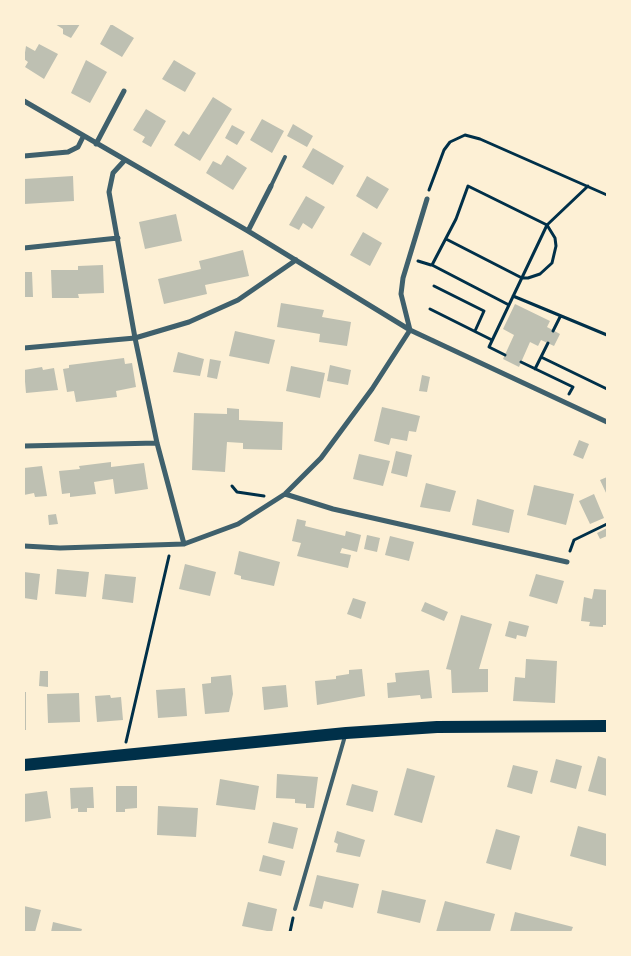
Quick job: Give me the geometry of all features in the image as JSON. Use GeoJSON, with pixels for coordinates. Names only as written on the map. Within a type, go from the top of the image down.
{"type":"FeatureCollection","features":[{"type":"Feature","properties":{"kind":"main road"},"geometry":{"type":"LineString","coordinates":[[24,765],[346,733],[437,727],[607,726]]}},
{"type":"Feature","properties":{"kind":"street"},"geometry":{"type":"LineString","coordinates":[[96,144],[124,91]]}},
{"type":"Feature","properties":{"kind":"street"},"geometry":{"type":"LineString","coordinates":[[24,101],[124,161],[248,231],[410,330],[607,422]]}},
{"type":"Feature","properties":{"kind":"street"},"geometry":{"type":"LineString","coordinates":[[24,156],[68,152],[78,147],[83,137]]}},
{"type":"Feature","properties":{"kind":"street"},"geometry":{"type":"LineString","coordinates":[[124,161],[113,173],[109,192],[135,338],[157,443],[184,544]]}},
{"type":"Feature","properties":{"kind":"street"},"geometry":{"type":"LineString","coordinates":[[248,231],[271,186]]}},
{"type":"Feature","properties":{"kind":"street"},"geometry":{"type":"LineString","coordinates":[[24,546],[60,548],[184,544],[238,524],[285,494],[321,458],[372,389],[410,330],[402,294],[404,278],[427,198]]}},
{"type":"Feature","properties":{"kind":"street"},"geometry":{"type":"LineString","coordinates":[[24,248],[118,238]]}},
{"type":"Feature","properties":{"kind":"street"},"geometry":{"type":"LineString","coordinates":[[24,348],[135,338],[189,322],[238,300],[296,260]]}},
{"type":"Feature","properties":{"kind":"street"},"geometry":{"type":"LineString","coordinates":[[24,446],[157,443]]}},
{"type":"Feature","properties":{"kind":"street"},"geometry":{"type":"LineString","coordinates":[[285,494],[333,509],[567,562]]}},
{"type":"Feature","properties":{"kind":"lane"},"geometry":{"type":"LineString","coordinates":[[271,186],[285,157]]}},
{"type":"Feature","properties":{"kind":"lane"},"geometry":{"type":"LineString","coordinates":[[295,909],[346,733]]}},
{"type":"Feature","properties":{"kind":"path"},"geometry":{"type":"LineString","coordinates":[[427,198],[444,150],[450,142],[465,135],[480,138],[607,195]]}},
{"type":"Feature","properties":{"kind":"path"},"geometry":{"type":"LineString","coordinates":[[446,239],[522,278],[540,274],[552,263],[556,246],[552,232],[547,226],[468,186],[446,239],[432,265],[509,305]]}},
{"type":"Feature","properties":{"kind":"path"},"geometry":{"type":"LineString","coordinates":[[505,354],[489,347],[547,226],[588,186]]}},
{"type":"Feature","properties":{"kind":"path"},"geometry":{"type":"LineString","coordinates":[[434,286],[484,312],[475,331]]}},
{"type":"Feature","properties":{"kind":"path"},"geometry":{"type":"LineString","coordinates":[[513,296],[607,335]]}},
{"type":"Feature","properties":{"kind":"path"},"geometry":{"type":"LineString","coordinates":[[430,309],[492,340]]}},
{"type":"Feature","properties":{"kind":"path"},"geometry":{"type":"LineString","coordinates":[[554,330],[560,317]]}},
{"type":"Feature","properties":{"kind":"path"},"geometry":{"type":"LineString","coordinates":[[535,369],[548,343]]}},
{"type":"Feature","properties":{"kind":"path"},"geometry":{"type":"LineString","coordinates":[[541,357],[607,389]]}},
{"type":"Feature","properties":{"kind":"path"},"geometry":{"type":"LineString","coordinates":[[521,362],[573,387],[565,404]]}},
{"type":"Feature","properties":{"kind":"path"},"geometry":{"type":"LineString","coordinates":[[232,486],[237,492],[260,494]]}},
{"type":"Feature","properties":{"kind":"path"},"geometry":{"type":"LineString","coordinates":[[567,562],[574,540],[607,524]]}},
{"type":"Feature","properties":{"kind":"path"},"geometry":{"type":"LineString","coordinates":[[123,756],[172,545]]}},
{"type":"Feature","properties":{"kind":"building"},"geometry":{"type":"Polygon","coordinates":[[[55,24],[80,24],[71,38],[63,34],[63,29],[55,24]]]}},
{"type":"Feature","properties":{"kind":"building"},"geometry":{"type":"Polygon","coordinates":[[[111,24],[134,38],[122,57],[100,44],[111,24]]]}},
{"type":"Feature","properties":{"kind":"building"},"geometry":{"type":"Polygon","coordinates":[[[39,44],[58,54],[44,79],[25,67],[28,62],[24,59],[26,46],[35,51],[39,44]]]}},
{"type":"Feature","properties":{"kind":"building"},"geometry":{"type":"Polygon","coordinates":[[[86,60],[107,72],[90,103],[71,93],[86,60]]]}},
{"type":"Feature","properties":{"kind":"building"},"geometry":{"type":"Polygon","coordinates":[[[174,60],[196,73],[185,92],[162,79],[174,60]]]}},
{"type":"Feature","properties":{"kind":"building"},"geometry":{"type":"Polygon","coordinates":[[[213,97],[232,109],[200,161],[174,145],[183,131],[189,135],[213,97]]]}},
{"type":"Feature","properties":{"kind":"building"},"geometry":{"type":"Polygon","coordinates":[[[146,109],[166,121],[151,147],[142,142],[145,137],[133,130],[146,109]]]}},
{"type":"Feature","properties":{"kind":"building"},"geometry":{"type":"Polygon","coordinates":[[[262,119],[284,131],[272,153],[250,140],[262,119]]]}},
{"type":"Feature","properties":{"kind":"building"},"geometry":{"type":"Polygon","coordinates":[[[293,124],[313,136],[307,147],[287,136],[293,124]]]}},
{"type":"Feature","properties":{"kind":"building"},"geometry":{"type":"Polygon","coordinates":[[[232,125],[245,132],[237,145],[225,138],[232,125]]]}},
{"type":"Feature","properties":{"kind":"building"},"geometry":{"type":"Polygon","coordinates":[[[313,148],[344,166],[333,185],[302,167],[313,148]]]}},
{"type":"Feature","properties":{"kind":"building"},"geometry":{"type":"Polygon","coordinates":[[[227,155],[247,168],[233,190],[206,173],[213,161],[221,165],[227,155]]]}},
{"type":"Feature","properties":{"kind":"building"},"geometry":{"type":"Polygon","coordinates":[[[73,176],[74,201],[24,204],[24,179],[73,176]]]}},
{"type":"Feature","properties":{"kind":"building"},"geometry":{"type":"Polygon","coordinates":[[[367,176],[389,189],[377,209],[356,196],[367,176]]]}},
{"type":"Feature","properties":{"kind":"building"},"geometry":{"type":"Polygon","coordinates":[[[306,196],[325,207],[312,229],[303,223],[299,230],[289,225],[306,196]]]}},
{"type":"Feature","properties":{"kind":"building"},"geometry":{"type":"Polygon","coordinates":[[[176,214],[182,241],[145,249],[139,222],[176,214]]]}},
{"type":"Feature","properties":{"kind":"building"},"geometry":{"type":"Polygon","coordinates":[[[363,232],[382,243],[370,266],[350,255],[363,232]]]}},
{"type":"Feature","properties":{"kind":"building"},"geometry":{"type":"Polygon","coordinates":[[[243,250],[249,276],[205,285],[207,294],[164,304],[158,279],[201,269],[199,261],[243,250]]]}},
{"type":"Feature","properties":{"kind":"building"},"geometry":{"type":"Polygon","coordinates":[[[103,265],[104,293],[78,294],[79,298],[52,298],[51,270],[78,270],[78,266],[103,265]]]}},
{"type":"Feature","properties":{"kind":"building"},"geometry":{"type":"Polygon","coordinates":[[[24,272],[32,272],[33,297],[24,297],[24,272]]]}},
{"type":"Feature","properties":{"kind":"building"},"geometry":{"type":"Polygon","coordinates":[[[281,303],[324,310],[322,317],[351,322],[347,346],[319,342],[320,334],[277,327],[281,303]]]}},
{"type":"Feature","properties":{"kind":"building"},"geometry":{"type":"Polygon","coordinates":[[[515,304],[550,321],[547,327],[560,334],[554,346],[541,340],[538,346],[530,342],[519,367],[503,359],[514,335],[503,329],[515,304]]]}},
{"type":"Feature","properties":{"kind":"building"},"geometry":{"type":"Polygon","coordinates":[[[235,331],[275,340],[269,364],[229,356],[235,331]]]}},
{"type":"Feature","properties":{"kind":"building"},"geometry":{"type":"Polygon","coordinates":[[[178,352],[204,359],[200,376],[173,372],[178,352]]]}},
{"type":"Feature","properties":{"kind":"building"},"geometry":{"type":"Polygon","coordinates":[[[124,358],[125,364],[132,363],[136,387],[116,391],[117,397],[76,402],[74,391],[67,392],[63,369],[69,368],[69,365],[124,358]]]}},
{"type":"Feature","properties":{"kind":"building"},"geometry":{"type":"Polygon","coordinates":[[[210,359],[221,361],[217,379],[207,377],[210,359]]]}},
{"type":"Feature","properties":{"kind":"building"},"geometry":{"type":"Polygon","coordinates":[[[330,365],[351,370],[348,385],[327,381],[330,365]]]}},
{"type":"Feature","properties":{"kind":"building"},"geometry":{"type":"Polygon","coordinates":[[[291,366],[325,373],[320,398],[286,391],[291,366]]]}},
{"type":"Feature","properties":{"kind":"building"},"geometry":{"type":"Polygon","coordinates":[[[42,367],[43,370],[54,368],[58,390],[26,393],[24,370],[42,367]]]}},
{"type":"Feature","properties":{"kind":"building"},"geometry":{"type":"Polygon","coordinates":[[[422,375],[430,377],[427,392],[419,391],[422,375]]]}},
{"type":"Feature","properties":{"kind":"building"},"geometry":{"type":"Polygon","coordinates":[[[382,407],[420,416],[416,432],[409,431],[407,441],[391,438],[389,445],[374,441],[382,407]]]}},
{"type":"Feature","properties":{"kind":"building"},"geometry":{"type":"Polygon","coordinates":[[[227,408],[239,409],[239,420],[283,422],[282,450],[243,449],[243,443],[227,442],[225,472],[192,470],[194,413],[227,414],[227,408]]]}},
{"type":"Feature","properties":{"kind":"building"},"geometry":{"type":"Polygon","coordinates":[[[579,440],[589,444],[583,459],[573,455],[579,440]]]}},
{"type":"Feature","properties":{"kind":"building"},"geometry":{"type":"Polygon","coordinates":[[[396,451],[412,455],[407,477],[391,473],[396,451]]]}},
{"type":"Feature","properties":{"kind":"building"},"geometry":{"type":"Polygon","coordinates":[[[359,454],[390,461],[383,486],[353,479],[359,454]]]}},
{"type":"Feature","properties":{"kind":"building"},"geometry":{"type":"Polygon","coordinates":[[[111,462],[111,467],[144,463],[148,489],[115,494],[113,479],[94,482],[96,494],[70,497],[70,493],[62,494],[59,471],[80,469],[79,466],[111,462]]]}},
{"type":"Feature","properties":{"kind":"building"},"geometry":{"type":"Polygon","coordinates":[[[42,466],[47,496],[35,497],[34,493],[24,495],[24,468],[42,466]]]}},
{"type":"Feature","properties":{"kind":"building"},"geometry":{"type":"Polygon","coordinates":[[[607,477],[607,495],[600,480],[607,477]]]}},
{"type":"Feature","properties":{"kind":"building"},"geometry":{"type":"Polygon","coordinates":[[[426,483],[456,491],[450,512],[420,507],[426,483]]]}},
{"type":"Feature","properties":{"kind":"building"},"geometry":{"type":"Polygon","coordinates":[[[534,485],[574,494],[566,525],[527,515],[534,485]]]}},
{"type":"Feature","properties":{"kind":"building"},"geometry":{"type":"Polygon","coordinates":[[[594,494],[604,518],[590,524],[579,501],[594,494]]]}},
{"type":"Feature","properties":{"kind":"building"},"geometry":{"type":"Polygon","coordinates":[[[477,499],[514,510],[509,533],[472,525],[477,499]]]}},
{"type":"Feature","properties":{"kind":"building"},"geometry":{"type":"Polygon","coordinates":[[[56,514],[58,524],[49,525],[48,515],[56,514]]]}},
{"type":"Feature","properties":{"kind":"building"},"geometry":{"type":"Polygon","coordinates":[[[297,519],[306,521],[305,526],[345,536],[346,531],[361,535],[357,552],[342,548],[340,553],[351,555],[348,568],[297,556],[301,543],[292,541],[297,519]]]}},
{"type":"Feature","properties":{"kind":"building"},"geometry":{"type":"Polygon","coordinates":[[[607,528],[607,536],[600,539],[597,533],[607,528]]]}},
{"type":"Feature","properties":{"kind":"building"},"geometry":{"type":"Polygon","coordinates":[[[367,535],[380,538],[377,552],[364,549],[367,535]]]}},
{"type":"Feature","properties":{"kind":"building"},"geometry":{"type":"Polygon","coordinates":[[[390,536],[414,542],[409,561],[385,555],[390,536]]]}},
{"type":"Feature","properties":{"kind":"building"},"geometry":{"type":"Polygon","coordinates":[[[239,551],[280,562],[274,586],[241,579],[241,576],[234,574],[239,551]]]}},
{"type":"Feature","properties":{"kind":"building"},"geometry":{"type":"Polygon","coordinates":[[[185,564],[216,572],[210,596],[179,589],[185,564]]]}},
{"type":"Feature","properties":{"kind":"building"},"geometry":{"type":"Polygon","coordinates":[[[57,569],[89,572],[86,597],[55,594],[57,569]]]}},
{"type":"Feature","properties":{"kind":"building"},"geometry":{"type":"Polygon","coordinates":[[[24,572],[40,574],[37,600],[24,598],[24,572]]]}},
{"type":"Feature","properties":{"kind":"building"},"geometry":{"type":"Polygon","coordinates":[[[105,574],[136,577],[133,603],[102,599],[105,574]]]}},
{"type":"Feature","properties":{"kind":"building"},"geometry":{"type":"Polygon","coordinates":[[[536,574],[564,581],[557,604],[529,596],[536,574]]]}},
{"type":"Feature","properties":{"kind":"building"},"geometry":{"type":"Polygon","coordinates":[[[594,589],[607,590],[607,625],[603,625],[603,627],[589,626],[590,622],[581,621],[584,597],[592,599],[594,589]]]}},
{"type":"Feature","properties":{"kind":"building"},"geometry":{"type":"Polygon","coordinates":[[[353,598],[366,602],[361,619],[347,614],[353,598]]]}},
{"type":"Feature","properties":{"kind":"building"},"geometry":{"type":"Polygon","coordinates":[[[425,602],[448,612],[444,621],[421,611],[425,602]]]}},
{"type":"Feature","properties":{"kind":"building"},"geometry":{"type":"Polygon","coordinates":[[[461,615],[492,624],[479,669],[488,669],[488,692],[452,693],[451,670],[446,669],[461,615]]]}},
{"type":"Feature","properties":{"kind":"building"},"geometry":{"type":"Polygon","coordinates":[[[509,621],[529,626],[526,637],[517,635],[516,639],[505,636],[509,621]]]}},
{"type":"Feature","properties":{"kind":"building"},"geometry":{"type":"Polygon","coordinates":[[[526,659],[557,661],[555,703],[513,701],[515,677],[525,678],[526,659]]]}},
{"type":"Feature","properties":{"kind":"building"},"geometry":{"type":"Polygon","coordinates":[[[362,669],[365,696],[317,705],[315,681],[336,679],[336,676],[349,674],[349,670],[362,669]]]}},
{"type":"Feature","properties":{"kind":"building"},"geometry":{"type":"Polygon","coordinates":[[[429,670],[432,698],[421,699],[420,695],[388,698],[387,683],[396,682],[395,673],[429,670]]]}},
{"type":"Feature","properties":{"kind":"building"},"geometry":{"type":"Polygon","coordinates":[[[40,671],[48,671],[48,687],[39,686],[40,671]]]}},
{"type":"Feature","properties":{"kind":"building"},"geometry":{"type":"Polygon","coordinates":[[[231,675],[233,694],[229,712],[205,714],[202,684],[211,683],[211,677],[231,675]]]}},
{"type":"Feature","properties":{"kind":"building"},"geometry":{"type":"Polygon","coordinates":[[[286,685],[288,707],[264,710],[262,687],[286,685]]]}},
{"type":"Feature","properties":{"kind":"building"},"geometry":{"type":"Polygon","coordinates":[[[185,688],[187,716],[158,718],[156,690],[185,688]]]}},
{"type":"Feature","properties":{"kind":"building"},"geometry":{"type":"Polygon","coordinates":[[[24,692],[26,692],[26,730],[24,730],[24,692]]]}},
{"type":"Feature","properties":{"kind":"building"},"geometry":{"type":"Polygon","coordinates":[[[79,693],[80,722],[48,723],[47,694],[79,693]]]}},
{"type":"Feature","properties":{"kind":"building"},"geometry":{"type":"Polygon","coordinates":[[[110,695],[111,698],[121,697],[123,720],[97,722],[95,696],[110,695]]]}},
{"type":"Feature","properties":{"kind":"building"},"geometry":{"type":"Polygon","coordinates":[[[598,756],[607,759],[607,796],[588,791],[598,756]]]}},
{"type":"Feature","properties":{"kind":"building"},"geometry":{"type":"Polygon","coordinates":[[[556,759],[582,766],[576,789],[550,782],[556,759]]]}},
{"type":"Feature","properties":{"kind":"building"},"geometry":{"type":"Polygon","coordinates":[[[513,765],[538,771],[532,794],[507,787],[513,765]]]}},
{"type":"Feature","properties":{"kind":"building"},"geometry":{"type":"Polygon","coordinates":[[[407,768],[435,776],[422,823],[394,815],[407,768]]]}},
{"type":"Feature","properties":{"kind":"building"},"geometry":{"type":"Polygon","coordinates":[[[277,774],[318,777],[314,808],[306,808],[306,804],[295,803],[295,799],[276,798],[277,774]]]}},
{"type":"Feature","properties":{"kind":"building"},"geometry":{"type":"Polygon","coordinates":[[[220,779],[259,786],[255,810],[216,805],[220,779]]]}},
{"type":"Feature","properties":{"kind":"building"},"geometry":{"type":"Polygon","coordinates":[[[352,784],[378,791],[373,812],[346,805],[352,784]]]}},
{"type":"Feature","properties":{"kind":"building"},"geometry":{"type":"Polygon","coordinates":[[[116,786],[137,786],[137,808],[125,809],[125,812],[116,812],[116,786]]]}},
{"type":"Feature","properties":{"kind":"building"},"geometry":{"type":"Polygon","coordinates":[[[93,787],[94,808],[87,808],[87,812],[78,812],[78,808],[71,809],[70,788],[93,787]]]}},
{"type":"Feature","properties":{"kind":"building"},"geometry":{"type":"Polygon","coordinates":[[[47,791],[51,818],[24,822],[24,794],[47,791]]]}},
{"type":"Feature","properties":{"kind":"building"},"geometry":{"type":"Polygon","coordinates":[[[158,806],[198,808],[196,837],[157,835],[158,806]]]}},
{"type":"Feature","properties":{"kind":"building"},"geometry":{"type":"Polygon","coordinates":[[[273,822],[298,828],[293,849],[268,843],[273,822]]]}},
{"type":"Feature","properties":{"kind":"building"},"geometry":{"type":"Polygon","coordinates":[[[578,826],[607,834],[606,866],[570,856],[578,826]]]}},
{"type":"Feature","properties":{"kind":"building"},"geometry":{"type":"Polygon","coordinates":[[[496,829],[520,836],[511,870],[486,863],[496,829]]]}},
{"type":"Feature","properties":{"kind":"building"},"geometry":{"type":"Polygon","coordinates":[[[337,831],[365,840],[360,857],[336,852],[338,844],[334,842],[337,831]]]}},
{"type":"Feature","properties":{"kind":"building"},"geometry":{"type":"Polygon","coordinates":[[[263,855],[285,861],[281,876],[259,871],[263,855]]]}},
{"type":"Feature","properties":{"kind":"building"},"geometry":{"type":"Polygon","coordinates":[[[317,875],[359,884],[353,908],[324,901],[322,909],[309,906],[317,875]]]}},
{"type":"Feature","properties":{"kind":"building"},"geometry":{"type":"Polygon","coordinates":[[[382,890],[426,900],[420,923],[377,913],[382,890]]]}},
{"type":"Feature","properties":{"kind":"building"},"geometry":{"type":"Polygon","coordinates":[[[445,901],[495,914],[490,932],[436,932],[445,901]]]}},
{"type":"Feature","properties":{"kind":"building"},"geometry":{"type":"Polygon","coordinates":[[[248,902],[277,909],[272,932],[242,926],[248,902]]]}},
{"type":"Feature","properties":{"kind":"building"},"geometry":{"type":"Polygon","coordinates":[[[24,906],[41,910],[35,932],[24,932],[24,906]]]}},
{"type":"Feature","properties":{"kind":"building"},"geometry":{"type":"Polygon","coordinates":[[[515,912],[573,927],[571,932],[510,932],[515,912]]]}},
{"type":"Feature","properties":{"kind":"building"},"geometry":{"type":"Polygon","coordinates":[[[53,922],[82,929],[81,932],[51,932],[53,922]]]}}]}
